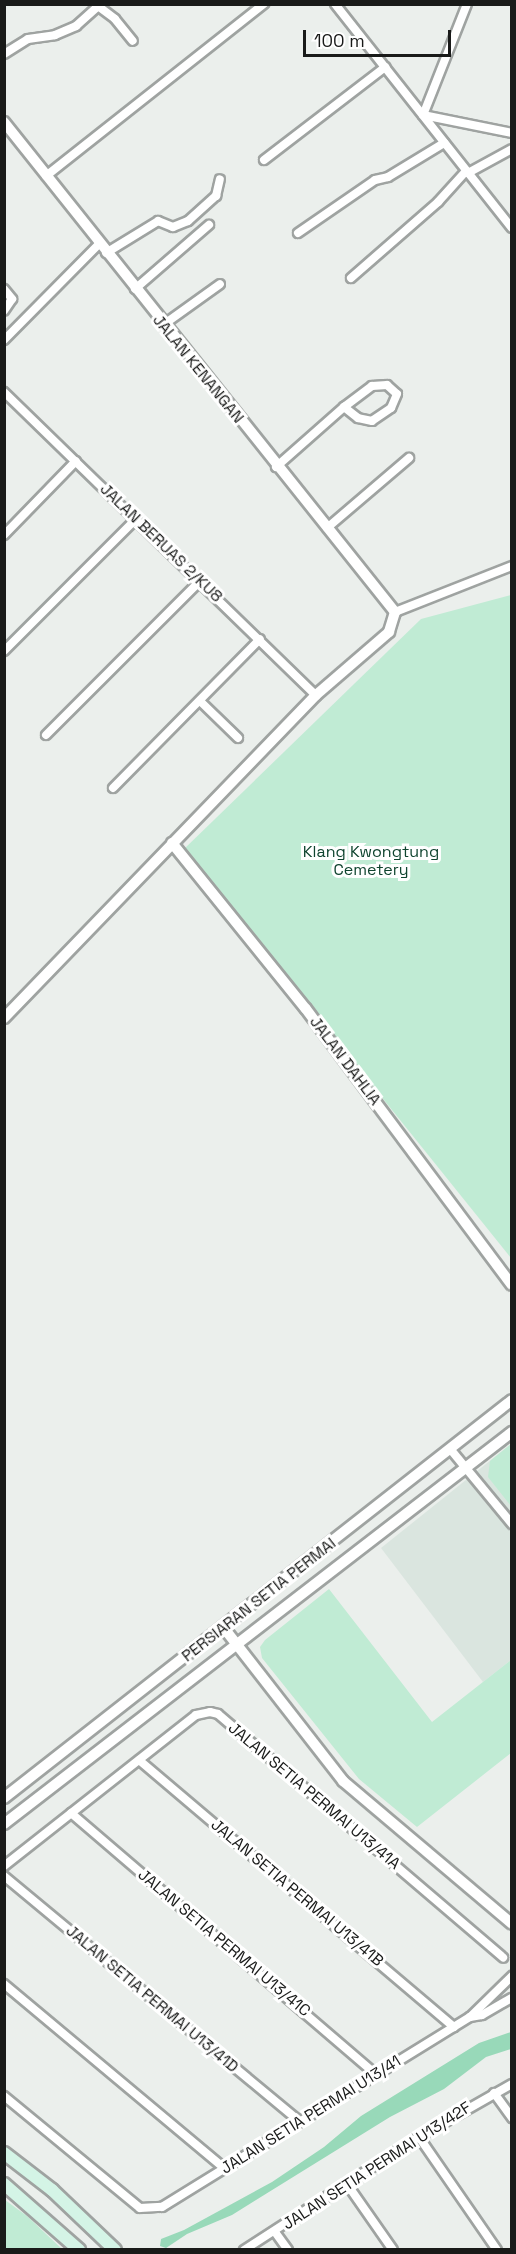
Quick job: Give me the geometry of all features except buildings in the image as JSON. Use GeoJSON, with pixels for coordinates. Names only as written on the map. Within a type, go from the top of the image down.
{"type":"FeatureCollection","features":[{"type":"Feature","properties":{"kind":"main road"},"geometry":{"type":"LineString","coordinates":[[4,2153],[52,2190],[115,2250]]}},
{"type":"Feature","properties":{"kind":"main road"},"geometry":{"type":"LineString","coordinates":[[4,2184],[79,2250]]}},
{"type":"Feature","properties":{"kind":"street"},"geometry":{"type":"LineString","coordinates":[[46,176],[264,4]]}},
{"type":"Feature","properties":{"kind":"street"},"geometry":{"type":"LineString","coordinates":[[335,4],[512,228]]}},
{"type":"Feature","properties":{"kind":"street"},"geometry":{"type":"LineString","coordinates":[[423,116],[467,4]]}},
{"type":"Feature","properties":{"kind":"street"},"geometry":{"type":"LineString","coordinates":[[4,54],[28,39],[55,35],[76,26],[99,5],[133,41]]}},
{"type":"Feature","properties":{"kind":"street"},"geometry":{"type":"LineString","coordinates":[[264,160],[385,67]]}},
{"type":"Feature","properties":{"kind":"street"},"geometry":{"type":"LineString","coordinates":[[423,116],[512,133]]}},
{"type":"Feature","properties":{"kind":"street","name":"JALAN KENANGAN"},"geometry":{"type":"LineString","coordinates":[[4,123],[395,612]]}},
{"type":"Feature","properties":{"kind":"street"},"geometry":{"type":"LineString","coordinates":[[298,233],[375,180],[388,177],[444,143]]}},
{"type":"Feature","properties":{"kind":"street"},"geometry":{"type":"LineString","coordinates":[[351,278],[438,202],[467,172],[512,149]]}},
{"type":"Feature","properties":{"kind":"street"},"geometry":{"type":"LineString","coordinates":[[4,340],[103,248],[158,221],[173,227],[188,221],[216,196],[220,179]]}},
{"type":"Feature","properties":{"kind":"street"},"geometry":{"type":"LineString","coordinates":[[135,289],[209,225]]}},
{"type":"Feature","properties":{"kind":"street"},"geometry":{"type":"LineString","coordinates":[[163,324],[220,284]]}},
{"type":"Feature","properties":{"kind":"street"},"geometry":{"type":"LineString","coordinates":[[4,311],[11,305],[7,291]]}},
{"type":"Feature","properties":{"kind":"street"},"geometry":{"type":"LineString","coordinates":[[276,466],[344,407],[372,386],[387,385],[397,394],[391,408],[372,421],[358,418],[344,407]]}},
{"type":"Feature","properties":{"kind":"street","name":"JALAN BERUAS 2/KU8"},"geometry":{"type":"LineString","coordinates":[[4,392],[316,695]]}},
{"type":"Feature","properties":{"kind":"street"},"geometry":{"type":"LineString","coordinates":[[327,528],[409,458]]}},
{"type":"Feature","properties":{"kind":"street"},"geometry":{"type":"LineString","coordinates":[[4,535],[76,461]]}},
{"type":"Feature","properties":{"kind":"street"},"geometry":{"type":"LineString","coordinates":[[4,651],[136,519]]}},
{"type":"Feature","properties":{"kind":"street"},"geometry":{"type":"LineString","coordinates":[[4,1018],[316,695],[389,632],[395,612],[512,566]]}},
{"type":"Feature","properties":{"kind":"street"},"geometry":{"type":"LineString","coordinates":[[45,735],[200,581]]}},
{"type":"Feature","properties":{"kind":"street"},"geometry":{"type":"LineString","coordinates":[[112,788],[260,639]]}},
{"type":"Feature","properties":{"kind":"street"},"geometry":{"type":"LineString","coordinates":[[200,701],[238,738]]}},
{"type":"Feature","properties":{"kind":"street","name":"JALAN DAHLIA"},"geometry":{"type":"LineString","coordinates":[[172,843],[306,1009],[512,1286]]}},
{"type":"Feature","properties":{"kind":"street","name":"PERSIARAN SETIA PERMAI"},"geometry":{"type":"LineString","coordinates":[[4,1797],[224,1628],[512,1400]]}},
{"type":"Feature","properties":{"kind":"street","name":"PERSIARAN SETIA PERMAI"},"geometry":{"type":"LineString","coordinates":[[4,1824],[512,1432]]}},
{"type":"Feature","properties":{"kind":"street"},"geometry":{"type":"LineString","coordinates":[[451,1449],[512,1524]]}},
{"type":"Feature","properties":{"kind":"street"},"geometry":{"type":"LineString","coordinates":[[224,1628],[343,1781],[512,1924]]}},
{"type":"Feature","properties":{"kind":"street","name":"JALAN SETIA PERMAI U13/41A"},"geometry":{"type":"LineString","coordinates":[[4,1866],[196,1715],[218,1714],[502,1956]]}},
{"type":"Feature","properties":{"kind":"street","name":"JALAN SETIA PERMAI U13/41B"},"geometry":{"type":"LineString","coordinates":[[139,1760],[454,2027]]}},
{"type":"Feature","properties":{"kind":"street","name":"JALAN SETIA PERMAI U13/41C"},"geometry":{"type":"LineString","coordinates":[[71,1813],[376,2074]]}},
{"type":"Feature","properties":{"kind":"street","name":"JALAN SETIA PERMAI U13/41D"},"geometry":{"type":"LineString","coordinates":[[4,1876],[300,2122]]}},
{"type":"Feature","properties":{"kind":"street","name":"JALAN SETIA PERMAI U13/41"},"geometry":{"type":"LineString","coordinates":[[4,2096],[140,2208],[151,2209],[171,2203],[470,2017],[512,1976]]}},
{"type":"Feature","properties":{"kind":"street"},"geometry":{"type":"LineString","coordinates":[[4,1984],[224,2168]]}},
{"type":"Feature","properties":{"kind":"street","name":"JALAN SETIA PERMAI U13/41"},"geometry":{"type":"LineString","coordinates":[[470,2017],[482,2015],[512,1998]]}},
{"type":"Feature","properties":{"kind":"street","name":"JALAN SETIA PERMAI U13/42F"},"geometry":{"type":"LineString","coordinates":[[244,2250],[419,2137],[494,2092],[512,2084]]}},
{"type":"Feature","properties":{"kind":"street"},"geometry":{"type":"LineString","coordinates":[[494,2092],[512,2118]]}},
{"type":"Feature","properties":{"kind":"street"},"geometry":{"type":"LineString","coordinates":[[419,2137],[497,2250]]}},
{"type":"Feature","properties":{"kind":"street"},"geometry":{"type":"LineString","coordinates":[[347,2184],[393,2250]]}},
{"type":"Feature","properties":{"kind":"street"},"geometry":{"type":"LineString","coordinates":[[275,2232],[288,2250]]}},
{"type":"Feature","properties":{"kind":"shaded area"},"geometry":{"type":"Polygon","coordinates":[[[511,1444],[511,1660],[483,1682],[381,1548],[511,1444]]]}},
{"type":"Feature","properties":{"kind":"shaded area"},"geometry":{"type":"Polygon","coordinates":[[[511,2032],[511,2049],[486,2057],[444,2089],[390,2117],[232,2215],[187,2234],[166,2248],[160,2246],[161,2239],[184,2230],[272,2182],[324,2147],[361,2116],[479,2043],[511,2032]]]}},
{"type":"Feature","properties":{"kind":"green space","name":"Klang Kwongtung Cemetery"},"geometry":{"type":"Polygon","coordinates":[[[511,595],[511,1258],[183,850],[421,619],[511,595]]]}},
{"type":"Feature","properties":{"kind":"green space"},"geometry":{"type":"Polygon","coordinates":[[[511,1444],[511,1506],[488,1477],[490,1461],[511,1444]]]}},
{"type":"Feature","properties":{"kind":"green space"},"geometry":{"type":"Polygon","coordinates":[[[329,1589],[432,1722],[511,1660],[511,1753],[417,1827],[359,1779],[262,1658],[260,1647],[265,1640],[329,1589]]]}},
{"type":"Feature","properties":{"kind":"green space"},"geometry":{"type":"Polygon","coordinates":[[[5,2200],[27,2216],[62,2249],[5,2249],[5,2200]]]}}]}
